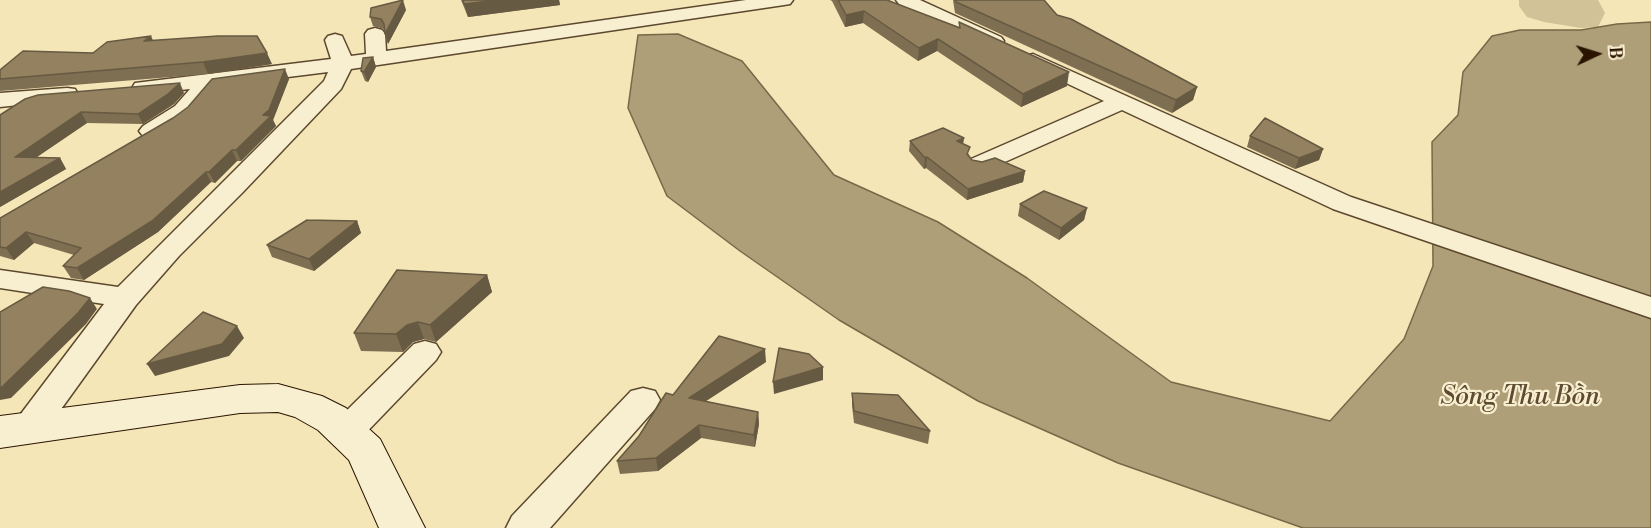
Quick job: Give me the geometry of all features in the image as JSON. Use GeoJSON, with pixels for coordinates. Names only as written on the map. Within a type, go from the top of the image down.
{"type":"FeatureCollection","features":[{"type":"Feature","properties":{"kind":"street"},"geometry":{"type":"LineString","coordinates":[[124,89],[208,82],[339,51],[376,58],[784,0]]}},
{"type":"Feature","properties":{"kind":"street"},"geometry":{"type":"LineString","coordinates":[[905,0],[1342,203],[1651,308]]}},
{"type":"Feature","properties":{"kind":"street"},"geometry":{"type":"LineString","coordinates":[[375,34],[376,58]]}},
{"type":"Feature","properties":{"kind":"street"},"geometry":{"type":"LineString","coordinates":[[15,430],[125,298],[169,250],[333,84],[339,51]]}},
{"type":"Feature","properties":{"kind":"street"},"geometry":{"type":"LineString","coordinates":[[129,145],[183,111],[208,82]]}},
{"type":"Feature","properties":{"kind":"street"},"geometry":{"type":"LineString","coordinates":[[6,103],[89,92]]}},
{"type":"Feature","properties":{"kind":"street"},"geometry":{"type":"LineString","coordinates":[[980,164],[1123,101]]}},
{"type":"Feature","properties":{"kind":"street"},"geometry":{"type":"LineString","coordinates":[[0,279],[125,298]]}},
{"type":"Feature","properties":{"kind":"street"},"geometry":{"type":"LineString","coordinates":[[346,432],[425,352]]}},
{"type":"Feature","properties":{"kind":"street"},"geometry":{"type":"LineString","coordinates":[[15,430],[240,399],[278,398],[308,406],[332,419],[365,450],[402,528]]}},
{"type":"Feature","properties":{"kind":"street"},"geometry":{"type":"LineString","coordinates":[[526,528],[643,400]]}},
{"type":"Feature","properties":{"kind":"shaded area"},"geometry":{"type":"Polygon","coordinates":[[[1519,0],[1598,0],[1605,13],[1598,27],[1581,28],[1527,17],[1519,6],[1519,0]]]}},
{"type":"Feature","properties":{"kind":"water","name":"Sông Thu Bồn"},"geometry":{"type":"Polygon","coordinates":[[[1651,22],[1651,528],[1303,528],[1118,463],[978,401],[839,320],[740,251],[667,196],[628,108],[638,35],[678,34],[742,61],[834,175],[938,222],[1027,278],[1171,382],[1330,421],[1404,339],[1433,266],[1432,142],[1458,115],[1463,72],[1492,36],[1520,30],[1581,30],[1617,24],[1651,22]]]}},
{"type":"Feature","properties":{"kind":"building"},"geometry":{"type":"Polygon","coordinates":[[[403,0],[385,34],[381,19],[370,17],[371,8],[403,0]]]}},
{"type":"Feature","properties":{"kind":"building"},"geometry":{"type":"Polygon","coordinates":[[[463,0],[498,0],[464,4],[463,0]]]}},
{"type":"Feature","properties":{"kind":"building"},"geometry":{"type":"Polygon","coordinates":[[[838,0],[887,0],[960,28],[959,22],[1069,72],[1023,94],[938,39],[919,48],[864,11],[846,15],[838,0]]]}},
{"type":"Feature","properties":{"kind":"building"},"geometry":{"type":"Polygon","coordinates":[[[955,0],[1044,0],[1057,15],[1071,19],[1197,87],[1176,100],[955,0]]]}},
{"type":"Feature","properties":{"kind":"building"},"geometry":{"type":"Polygon","coordinates":[[[151,36],[144,41],[257,36],[267,53],[203,62],[0,79],[0,70],[23,51],[93,53],[107,42],[151,36]]]}},
{"type":"Feature","properties":{"kind":"building"},"geometry":{"type":"Polygon","coordinates":[[[373,57],[364,72],[361,71],[363,58],[373,57]]]}},
{"type":"Feature","properties":{"kind":"building"},"geometry":{"type":"Polygon","coordinates":[[[285,69],[269,110],[263,115],[271,116],[236,150],[232,150],[152,221],[77,268],[63,266],[81,248],[26,232],[6,248],[0,247],[0,218],[173,118],[188,107],[212,79],[285,69]]]}},
{"type":"Feature","properties":{"kind":"building"},"geometry":{"type":"Polygon","coordinates":[[[180,83],[138,114],[81,112],[15,157],[60,158],[0,192],[0,115],[25,99],[38,95],[180,83]]]}},
{"type":"Feature","properties":{"kind":"building"},"geometry":{"type":"Polygon","coordinates":[[[1265,118],[1323,149],[1299,158],[1250,136],[1265,118]]]}},
{"type":"Feature","properties":{"kind":"building"},"geometry":{"type":"Polygon","coordinates":[[[943,128],[964,138],[957,141],[970,147],[967,154],[972,160],[982,162],[995,158],[1025,171],[968,189],[927,157],[925,158],[910,141],[943,128]]]}},
{"type":"Feature","properties":{"kind":"building"},"geometry":{"type":"Polygon","coordinates":[[[1044,191],[1087,208],[1061,228],[1020,204],[1044,191]]]}},
{"type":"Feature","properties":{"kind":"building"},"geometry":{"type":"Polygon","coordinates":[[[307,220],[357,221],[309,259],[267,245],[307,220]]]}},
{"type":"Feature","properties":{"kind":"building"},"geometry":{"type":"Polygon","coordinates":[[[397,270],[487,275],[430,325],[418,322],[407,325],[396,334],[354,333],[397,270]]]}},
{"type":"Feature","properties":{"kind":"building"},"geometry":{"type":"Polygon","coordinates":[[[43,287],[69,291],[90,298],[78,313],[0,387],[0,312],[43,287]]]}},
{"type":"Feature","properties":{"kind":"building"},"geometry":{"type":"Polygon","coordinates":[[[203,312],[237,326],[222,344],[147,364],[203,312]]]}},
{"type":"Feature","properties":{"kind":"building"},"geometry":{"type":"Polygon","coordinates":[[[719,336],[765,349],[689,398],[758,412],[754,435],[699,425],[656,458],[617,461],[639,436],[666,393],[673,395],[719,336]]]}},
{"type":"Feature","properties":{"kind":"building"},"geometry":{"type":"Polygon","coordinates":[[[779,348],[809,354],[823,367],[773,382],[779,348]]]}},
{"type":"Feature","properties":{"kind":"building"},"geometry":{"type":"Polygon","coordinates":[[[852,393],[898,395],[930,431],[854,411],[852,393]]]}}]}
